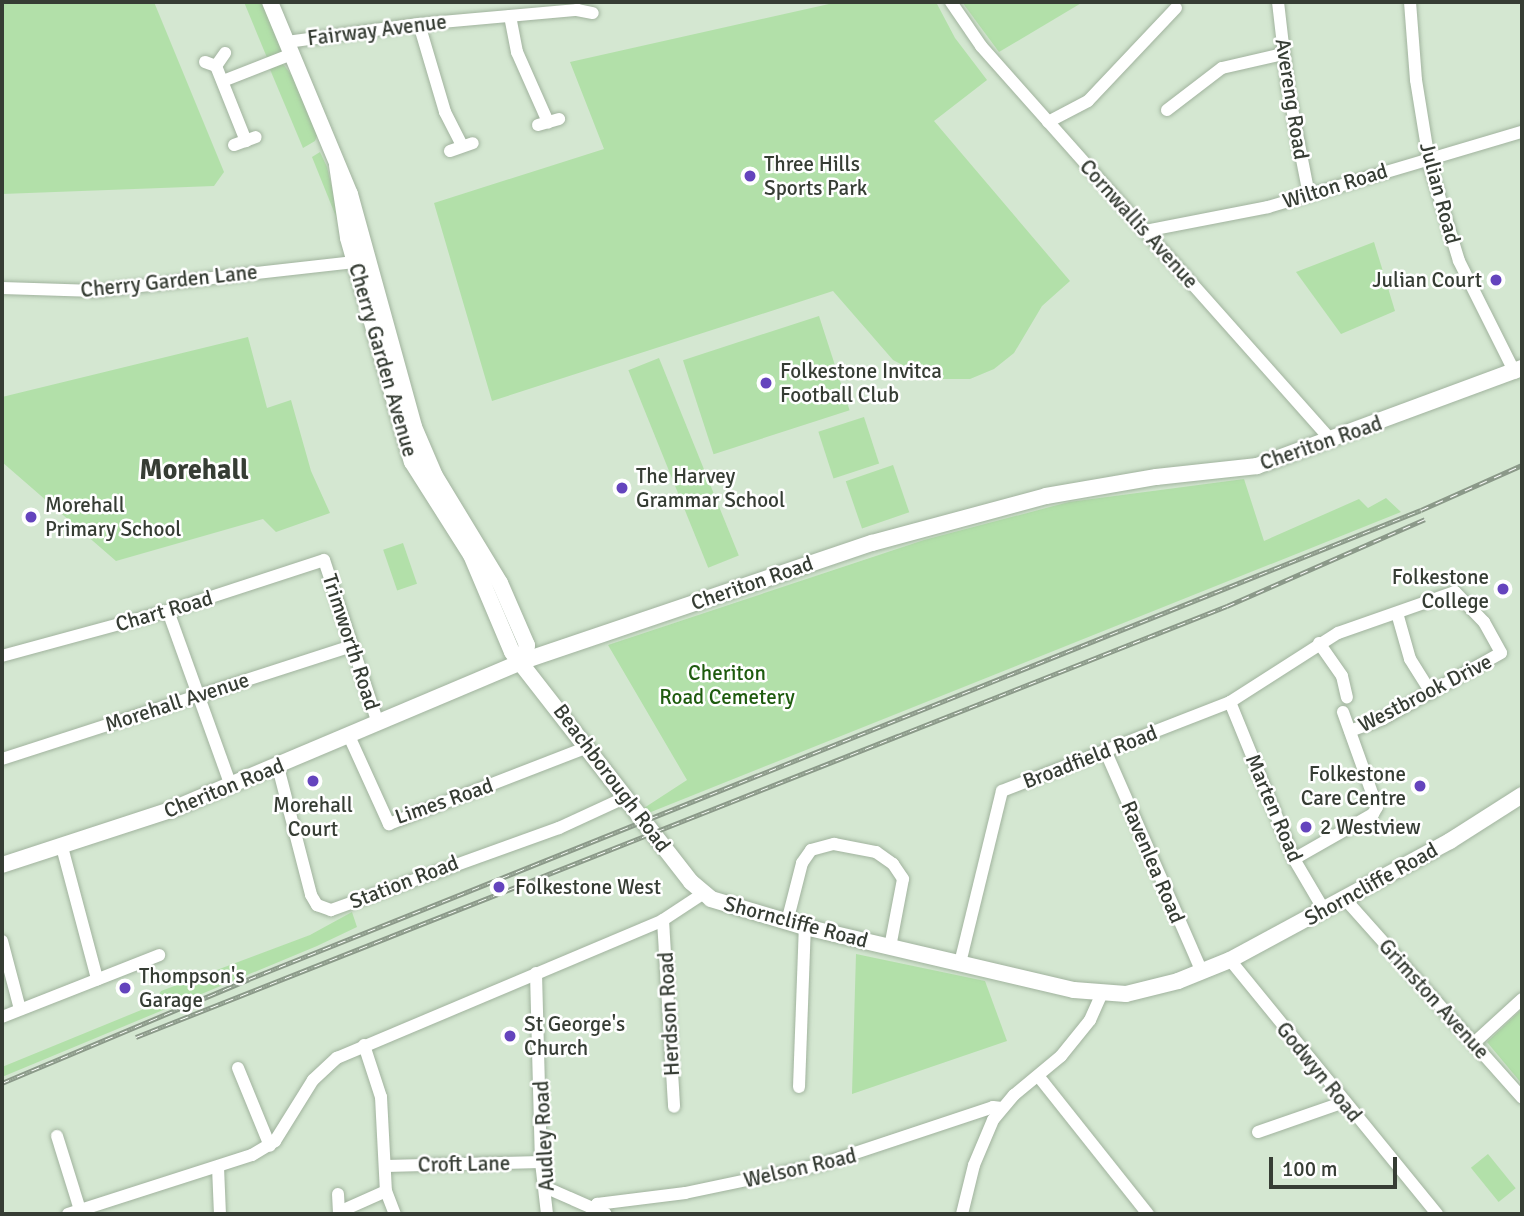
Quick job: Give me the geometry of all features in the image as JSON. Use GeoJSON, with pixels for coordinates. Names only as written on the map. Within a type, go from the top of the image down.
{"type":"FeatureCollection","features":[{"type":"Feature","properties":{"kind":"main road","name":"Cherry Garden Avenue"},"geometry":{"type":"LineString","coordinates":[[270,2],[350,194],[360,261],[425,456],[491,565],[527,645],[523,661],[512,652],[471,555],[412,462],[359,280],[360,261],[349,243],[337,165]]}},
{"type":"Feature","properties":{"kind":"main road","name":"Cheriton Road"},"geometry":{"type":"LineString","coordinates":[[2,865],[62,847],[231,786],[523,661],[930,525],[1108,485],[1257,466],[1332,441],[1518,371]]}},
{"type":"Feature","properties":{"kind":"main road","name":"Beachborough Road"},"geometry":{"type":"LineString","coordinates":[[523,661],[626,797],[704,893]]}},
{"type":"Feature","properties":{"kind":"main road","name":"Shorncliffe Road"},"geometry":{"type":"LineString","coordinates":[[704,893],[711,899],[805,927],[1101,995],[1153,989],[1230,960],[1345,899],[1522,795]]}},
{"type":"Feature","properties":{"kind":"street","name":"Cornwallis Avenue"},"geometry":{"type":"LineString","coordinates":[[951,2],[981,46],[1332,441]]}},
{"type":"Feature","properties":{"kind":"street","name":"Avereng Road"},"geometry":{"type":"LineString","coordinates":[[1278,2],[1283,54],[1309,195]]}},
{"type":"Feature","properties":{"kind":"street","name":"Julian Road"},"geometry":{"type":"LineString","coordinates":[[1410,2],[1428,158],[1459,261],[1518,371]]}},
{"type":"Feature","properties":{"kind":"street"},"geometry":{"type":"LineString","coordinates":[[1048,122],[1088,101],[1159,15],[1177,8]]}},
{"type":"Feature","properties":{"kind":"street","name":"Fairway Avenue"},"geometry":{"type":"LineString","coordinates":[[223,81],[289,48],[419,23],[577,10],[593,13]]}},
{"type":"Feature","properties":{"kind":"street"},"geometry":{"type":"LineString","coordinates":[[510,16],[517,52],[548,122]]}},
{"type":"Feature","properties":{"kind":"street"},"geometry":{"type":"LineString","coordinates":[[419,23],[445,112],[462,147]]}},
{"type":"Feature","properties":{"kind":"street"},"geometry":{"type":"LineString","coordinates":[[225,53],[211,64],[223,81],[245,141]]}},
{"type":"Feature","properties":{"kind":"street"},"geometry":{"type":"LineString","coordinates":[[1167,110],[1222,68],[1283,54]]}},
{"type":"Feature","properties":{"kind":"street","name":"Wilton Road"},"geometry":{"type":"LineString","coordinates":[[1145,231],[1309,195],[1522,132]]}},
{"type":"Feature","properties":{"kind":"street"},"geometry":{"type":"LineString","coordinates":[[349,243],[335,264],[359,280]]}},
{"type":"Feature","properties":{"kind":"street","name":"Cherry Garden Lane"},"geometry":{"type":"LineString","coordinates":[[2,288],[96,291],[360,261]]}},
{"type":"Feature","properties":{"kind":"street","name":"Chart Road"},"geometry":{"type":"LineString","coordinates":[[2,656],[168,611],[324,560]]}},
{"type":"Feature","properties":{"kind":"street","name":"Trimworth Road"},"geometry":{"type":"LineString","coordinates":[[324,560],[378,723]]}},
{"type":"Feature","properties":{"kind":"street","name":"Westbrook Drive"},"geometry":{"type":"LineString","coordinates":[[1296,657],[1319,643],[1455,592],[1484,622],[1500,648],[1497,657],[1350,731]]}},
{"type":"Feature","properties":{"kind":"street"},"geometry":{"type":"LineString","coordinates":[[168,611],[231,786]]}},
{"type":"Feature","properties":{"kind":"street"},"geometry":{"type":"LineString","coordinates":[[1397,613],[1410,659],[1431,692]]}},
{"type":"Feature","properties":{"kind":"street"},"geometry":{"type":"LineString","coordinates":[[1319,643],[1342,676],[1347,697]]}},
{"type":"Feature","properties":{"kind":"street","name":"Morehall Avenue"},"geometry":{"type":"LineString","coordinates":[[2,759],[352,646]]}},
{"type":"Feature","properties":{"kind":"street","name":"Broadfield Road"},"geometry":{"type":"LineString","coordinates":[[960,963],[999,797],[1011,787],[1230,702],[1296,657]]}},
{"type":"Feature","properties":{"kind":"street","name":"Marten Road"},"geometry":{"type":"LineString","coordinates":[[1230,702],[1294,859],[1324,910]]}},
{"type":"Feature","properties":{"kind":"street"},"geometry":{"type":"LineString","coordinates":[[1294,859],[1373,814],[1377,807],[1343,712]]}},
{"type":"Feature","properties":{"kind":"street","name":"Limes Road"},"geometry":{"type":"LineString","coordinates":[[349,736],[385,826],[588,747]]}},
{"type":"Feature","properties":{"kind":"street","name":"Ravenlea Road"},"geometry":{"type":"LineString","coordinates":[[1105,750],[1202,972]]}},
{"type":"Feature","properties":{"kind":"street","name":"Station Road"},"geometry":{"type":"LineString","coordinates":[[278,767],[311,895],[317,905],[331,910],[559,828],[626,797]]}},
{"type":"Feature","properties":{"kind":"street"},"geometry":{"type":"LineString","coordinates":[[787,922],[802,863],[811,850],[834,844],[876,852],[890,860],[904,879],[890,947]]}},
{"type":"Feature","properties":{"kind":"street"},"geometry":{"type":"LineString","coordinates":[[62,847],[97,979]]}},
{"type":"Feature","properties":{"kind":"street","name":"Shorncliffe Road"},"geometry":{"type":"LineString","coordinates":[[270,1146],[320,1072],[363,1045],[663,920],[704,893]]}},
{"type":"Feature","properties":{"kind":"street","name":"Grimston Avenue"},"geometry":{"type":"LineString","coordinates":[[1345,899],[1522,1098]]}},
{"type":"Feature","properties":{"kind":"street","name":"Herdson Road"},"geometry":{"type":"LineString","coordinates":[[663,920],[674,1107]]}},
{"type":"Feature","properties":{"kind":"street"},"geometry":{"type":"LineString","coordinates":[[799,1087],[805,927]]}},
{"type":"Feature","properties":{"kind":"street"},"geometry":{"type":"LineString","coordinates":[[2,941],[20,1009]]}},
{"type":"Feature","properties":{"kind":"street"},"geometry":{"type":"LineString","coordinates":[[2,1017],[159,955]]}},
{"type":"Feature","properties":{"kind":"street","name":"Godwyn Road"},"geometry":{"type":"LineString","coordinates":[[1230,960],[1437,1214]]}},
{"type":"Feature","properties":{"kind":"street","name":"Audley Road"},"geometry":{"type":"LineString","coordinates":[[536,973],[541,1162],[547,1188],[547,1214]]}},
{"type":"Feature","properties":{"kind":"street"},"geometry":{"type":"LineString","coordinates":[[962,1214],[974,1164],[1002,1108],[1039,1077],[1081,1032],[1101,995]]}},
{"type":"Feature","properties":{"kind":"street"},"geometry":{"type":"LineString","coordinates":[[1474,1043],[1522,999]]}},
{"type":"Feature","properties":{"kind":"street"},"geometry":{"type":"LineString","coordinates":[[363,1045],[381,1097],[386,1191],[395,1214]]}},
{"type":"Feature","properties":{"kind":"street"},"geometry":{"type":"LineString","coordinates":[[57,1136],[74,1212],[218,1167],[270,1146],[239,1068]]}},
{"type":"Feature","properties":{"kind":"street"},"geometry":{"type":"LineString","coordinates":[[1039,1077],[1148,1214]]}},
{"type":"Feature","properties":{"kind":"street"},"geometry":{"type":"LineString","coordinates":[[1258,1132],[1344,1102]]}},
{"type":"Feature","properties":{"kind":"street","name":"Welson Road"},"geometry":{"type":"LineString","coordinates":[[594,1209],[597,1204],[685,1193],[819,1165],[993,1107],[1002,1108]]}},
{"type":"Feature","properties":{"kind":"street","name":"Croft Lane"},"geometry":{"type":"LineString","coordinates":[[386,1166],[541,1162]]}},
{"type":"Feature","properties":{"kind":"street"},"geometry":{"type":"LineString","coordinates":[[218,1167],[220,1214]]}},
{"type":"Feature","properties":{"kind":"street"},"geometry":{"type":"LineString","coordinates":[[547,1188],[606,1214]]}},
{"type":"Feature","properties":{"kind":"street"},"geometry":{"type":"LineString","coordinates":[[338,1194],[339,1213],[386,1191]]}},
{"type":"Feature","properties":{"kind":"green space"},"geometry":{"type":"Polygon","coordinates":[[[2,2],[154,2],[224,172],[214,186],[2,194],[2,2]]]}},
{"type":"Feature","properties":{"kind":"green space"},"geometry":{"type":"Polygon","coordinates":[[[244,2],[265,2],[282,45],[281,53],[268,60],[244,2]]]}},
{"type":"Feature","properties":{"kind":"green space","name":"Three Hills Sports Park"},"geometry":{"type":"Polygon","coordinates":[[[838,2],[936,2],[955,38],[987,80],[934,121],[1070,281],[1042,306],[1014,353],[994,369],[970,379],[929,379],[893,360],[833,291],[492,401],[434,203],[604,149],[570,62],[838,2]]]}},
{"type":"Feature","properties":{"kind":"green space"},"geometry":{"type":"Polygon","coordinates":[[[962,2],[1083,2],[999,52],[962,2]]]}},
{"type":"Feature","properties":{"kind":"green space"},"geometry":{"type":"Polygon","coordinates":[[[283,64],[297,82],[319,131],[315,141],[303,148],[269,67],[283,64]]]}},
{"type":"Feature","properties":{"kind":"green space"},"geometry":{"type":"Polygon","coordinates":[[[320,152],[327,167],[343,234],[312,157],[320,152]]]}},
{"type":"Feature","properties":{"kind":"green space"},"geometry":{"type":"Polygon","coordinates":[[[1374,242],[1395,311],[1341,334],[1296,272],[1374,242]]]}},
{"type":"Feature","properties":{"kind":"green space","name":"Folkestone Invitca Football Club"},"geometry":{"type":"Polygon","coordinates":[[[819,316],[850,410],[714,454],[683,360],[819,316]]]}},
{"type":"Feature","properties":{"kind":"green space"},"geometry":{"type":"Polygon","coordinates":[[[248,337],[267,408],[291,400],[311,471],[330,513],[276,532],[263,519],[116,561],[2,462],[2,397],[248,337]]]}},
{"type":"Feature","properties":{"kind":"green space"},"geometry":{"type":"Polygon","coordinates":[[[659,358],[739,555],[708,568],[628,370],[659,358]]]}},
{"type":"Feature","properties":{"kind":"green space"},"geometry":{"type":"Polygon","coordinates":[[[864,417],[879,464],[833,478],[818,432],[864,417]]]}},
{"type":"Feature","properties":{"kind":"green space"},"geometry":{"type":"Polygon","coordinates":[[[893,465],[909,512],[862,529],[846,481],[893,465]]]}},
{"type":"Feature","properties":{"kind":"green space","name":"Cheriton Road Cemetery"},"geometry":{"type":"Polygon","coordinates":[[[1244,479],[1264,541],[1359,499],[1368,508],[1386,498],[1401,512],[651,812],[644,808],[687,780],[608,645],[924,540],[1069,502],[1244,479]]]}},
{"type":"Feature","properties":{"kind":"green space"},"geometry":{"type":"Polygon","coordinates":[[[403,543],[417,584],[397,590],[383,550],[403,543]]]}},
{"type":"Feature","properties":{"kind":"green space"},"geometry":{"type":"Polygon","coordinates":[[[352,912],[357,927],[317,946],[2,1077],[2,1067],[151,1006],[161,991],[310,935],[352,912]]]}},
{"type":"Feature","properties":{"kind":"green space"},"geometry":{"type":"Polygon","coordinates":[[[856,954],[985,981],[1007,1041],[852,1094],[856,954]]]}},
{"type":"Feature","properties":{"kind":"green space"},"geometry":{"type":"Polygon","coordinates":[[[1522,1009],[1522,1084],[1487,1042],[1522,1009]]]}},
{"type":"Feature","properties":{"kind":"green space"},"geometry":{"type":"Polygon","coordinates":[[[1488,1154],[1516,1188],[1499,1202],[1471,1168],[1488,1154]]]}},
{"type":"Feature","properties":{"kind":"railway"},"geometry":{"type":"LineString","coordinates":[[2,1083],[249,979],[1421,510],[1522,465]]}},
{"type":"Feature","properties":{"kind":"railway"},"geometry":{"type":"LineString","coordinates":[[136,1037],[1227,606],[1425,519]]}},
{"type":"Feature","properties":{"kind":"place","name":"Three Hills Sports Park"},"geometry":{"type":"Point","coordinates":[750,176]}},
{"type":"Feature","properties":{"kind":"place","name":"Julian Court"},"geometry":{"type":"Point","coordinates":[1496,280]}},
{"type":"Feature","properties":{"kind":"place","name":"Folkestone Invitca Football Club"},"geometry":{"type":"Point","coordinates":[766,383]}},
{"type":"Feature","properties":{"kind":"place","name":"The Harvey Grammar School"},"geometry":{"type":"Point","coordinates":[622,488]}},
{"type":"Feature","properties":{"kind":"place","name":"Morehall Primary School"},"geometry":{"type":"Point","coordinates":[31,517]}},
{"type":"Feature","properties":{"kind":"place","name":"Folkestone College"},"geometry":{"type":"Point","coordinates":[1503,589]}},
{"type":"Feature","properties":{"kind":"place","name":"Morehall Court"},"geometry":{"type":"Point","coordinates":[313,781]}},
{"type":"Feature","properties":{"kind":"place","name":"Folkestone Care Centre"},"geometry":{"type":"Point","coordinates":[1420,786]}},
{"type":"Feature","properties":{"kind":"place","name":"2 Westview"},"geometry":{"type":"Point","coordinates":[1306,827]}},
{"type":"Feature","properties":{"kind":"place","name":"Folkestone West"},"geometry":{"type":"Point","coordinates":[499,887]}},
{"type":"Feature","properties":{"kind":"place","name":"Thompson's Garage"},"geometry":{"type":"Point","coordinates":[125,988]}},
{"type":"Feature","properties":{"kind":"place","name":"St George's Church"},"geometry":{"type":"Point","coordinates":[510,1036]}},
{"type":"Feature","properties":{"kind":"district","name":"Morehall"},"geometry":{"type":"Point","coordinates":[194,470]}}]}
